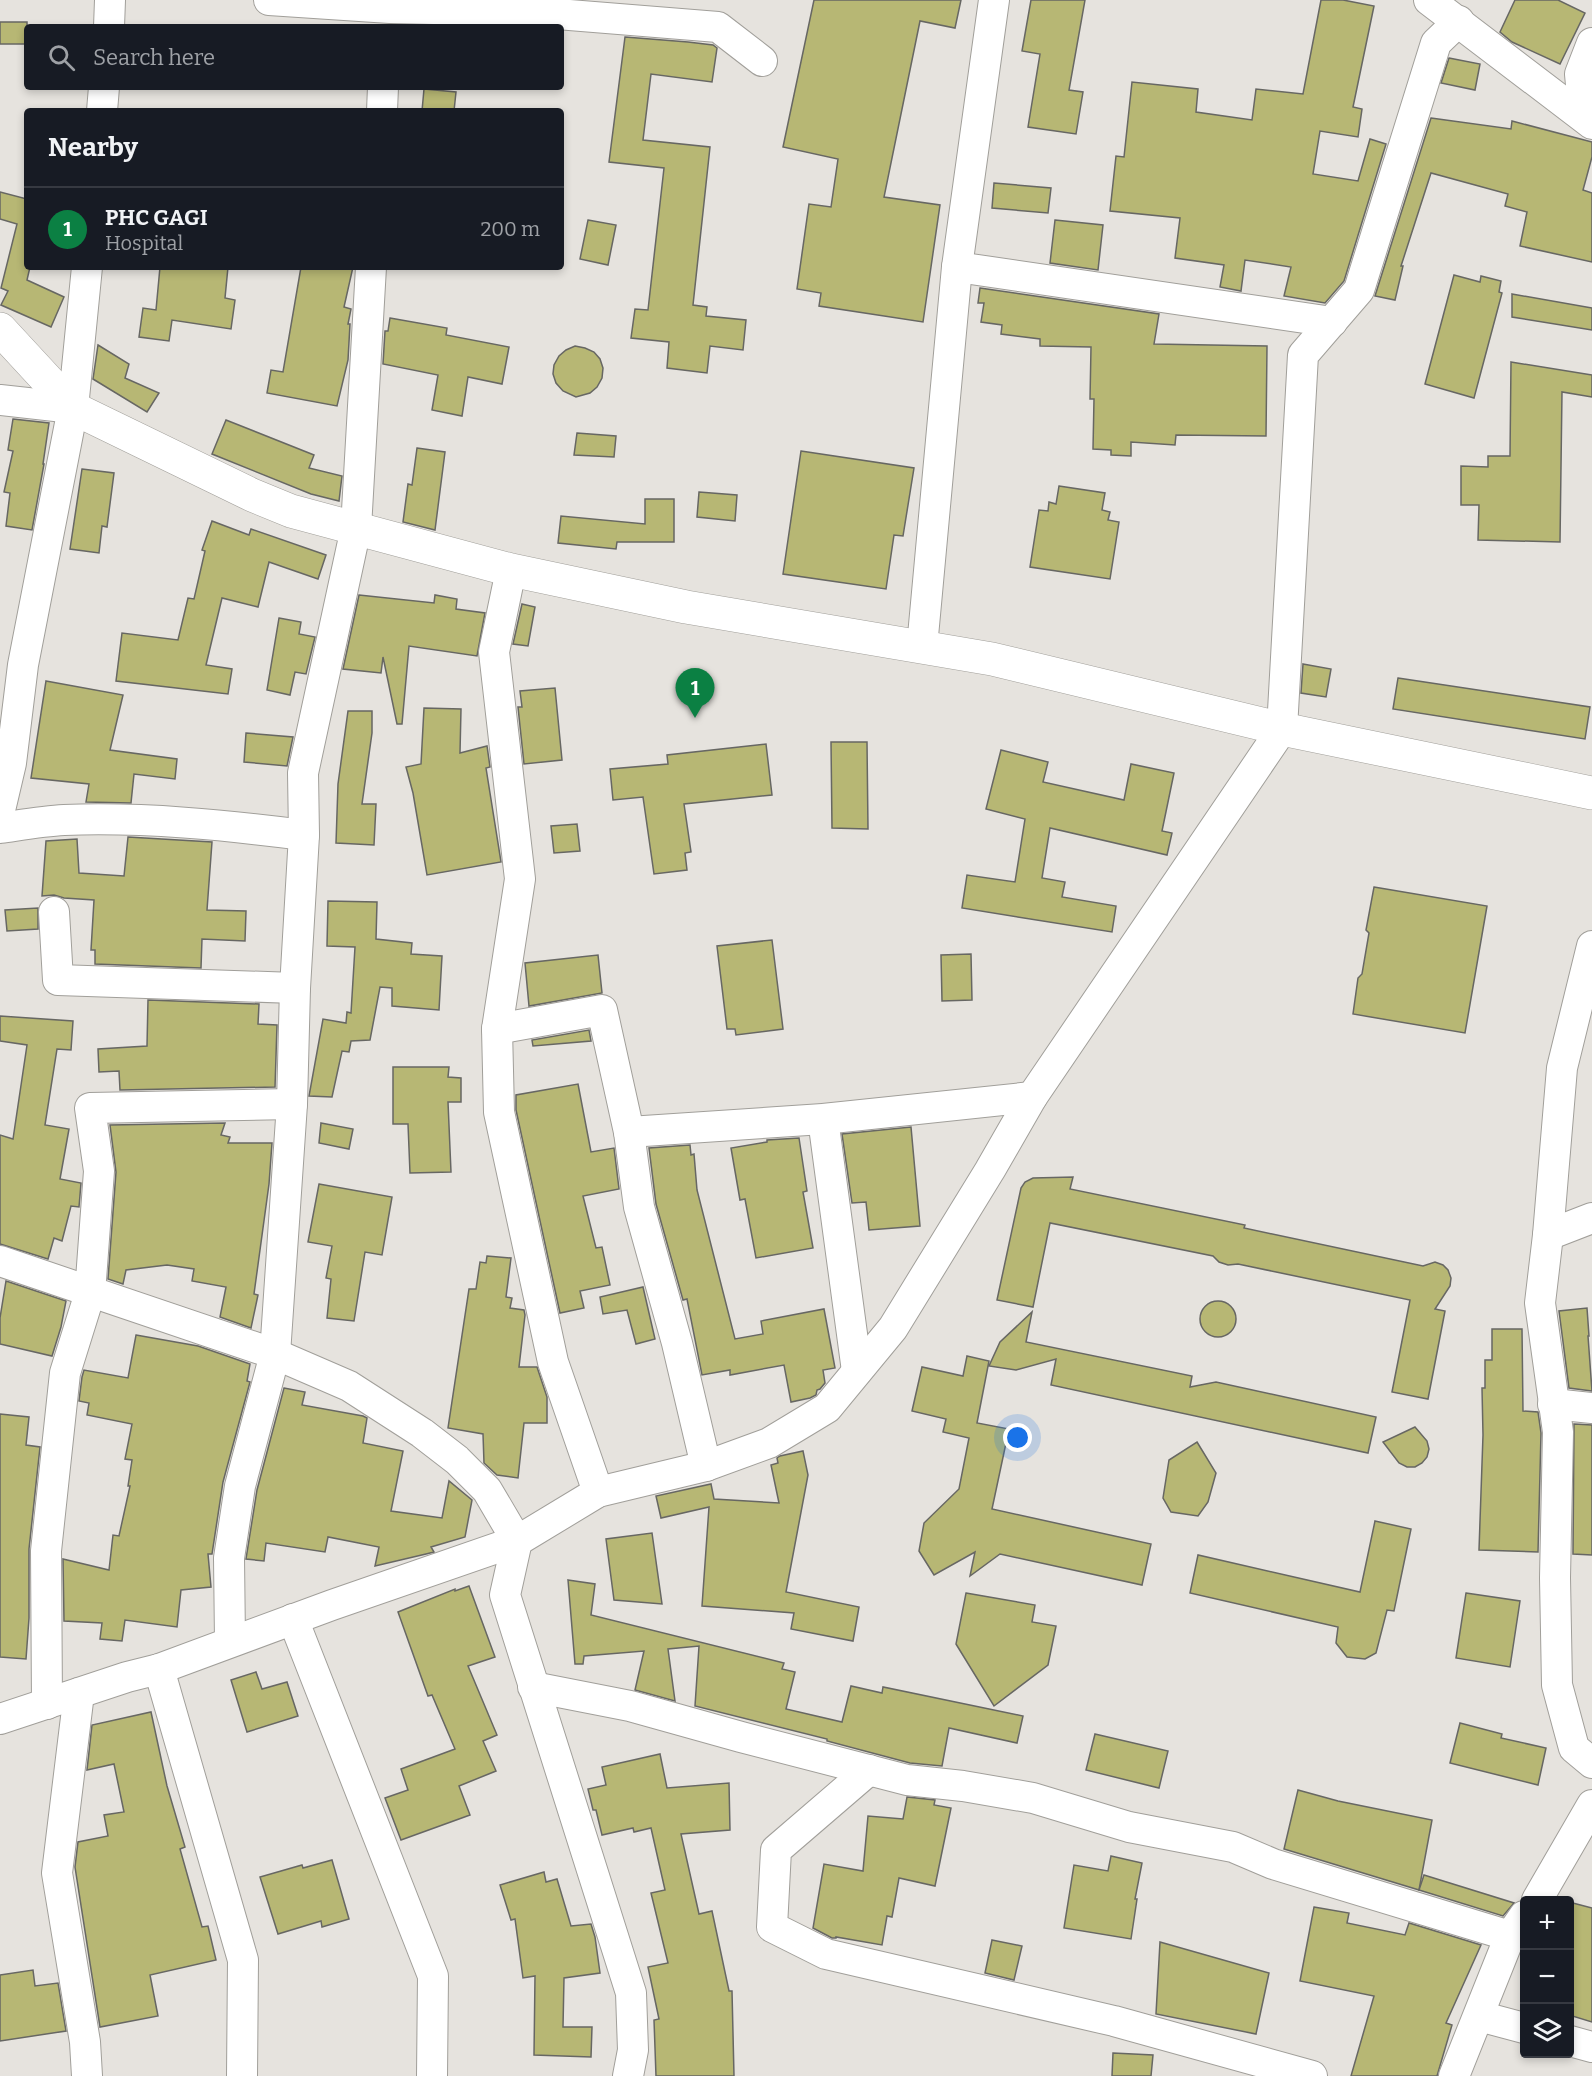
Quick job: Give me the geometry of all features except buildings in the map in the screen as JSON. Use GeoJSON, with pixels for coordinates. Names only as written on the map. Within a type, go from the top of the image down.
{"type":"FeatureCollection","features":[{"type":"Feature","properties":{"kind":"street"},"geometry":{"type":"LineString","coordinates":[[109,24],[110,0]]}},
{"type":"Feature","properties":{"kind":"street"},"geometry":{"type":"LineString","coordinates":[[269,0],[390,12],[520,11],[718,27],[762,60]]}},
{"type":"Feature","properties":{"kind":"street"},"geometry":{"type":"LineString","coordinates":[[922,647],[957,267],[994,0]]}},
{"type":"Feature","properties":{"kind":"street"},"geometry":{"type":"LineString","coordinates":[[1429,0],[1460,21],[1588,120]]}},
{"type":"Feature","properties":{"kind":"street"},"geometry":{"type":"LineString","coordinates":[[0,1719],[159,1669],[230,1641],[517,1541],[598,1492],[706,1466],[769,1443],[827,1408],[893,1328],[1032,1097],[1282,729],[1304,355],[1359,290],[1436,43],[1460,21]]}},
{"type":"Feature","properties":{"kind":"street"},"geometry":{"type":"LineString","coordinates":[[1588,120],[1586,76],[1592,43]]}},
{"type":"Feature","properties":{"kind":"street"},"geometry":{"type":"LineString","coordinates":[[102,108],[104,90]]}},
{"type":"Feature","properties":{"kind":"street"},"geometry":{"type":"LineString","coordinates":[[381,108],[384,90]]}},
{"type":"Feature","properties":{"kind":"street"},"geometry":{"type":"LineString","coordinates":[[957,267],[1332,322]]}},
{"type":"Feature","properties":{"kind":"street"},"geometry":{"type":"LineString","coordinates":[[0,810],[5,762],[74,408],[87,270]]}},
{"type":"Feature","properties":{"kind":"street"},"geometry":{"type":"LineString","coordinates":[[230,1641],[229,1557],[240,1486],[274,1354],[291,1104],[304,834],[303,773],[356,528],[372,270]]}},
{"type":"Feature","properties":{"kind":"street"},"geometry":{"type":"LineString","coordinates":[[0,329],[74,408]]}},
{"type":"Feature","properties":{"kind":"street"},"geometry":{"type":"LineString","coordinates":[[0,400],[74,408],[252,495],[291,511],[511,570],[686,607],[992,659],[1282,729],[1592,793]]}},
{"type":"Feature","properties":{"kind":"street"},"geometry":{"type":"LineString","coordinates":[[511,570],[494,652],[520,879],[497,1029],[499,1112],[553,1362],[598,1492]]}},
{"type":"Feature","properties":{"kind":"street"},"geometry":{"type":"LineString","coordinates":[[0,828],[63,820],[111,820],[223,825],[304,834]]}},
{"type":"Feature","properties":{"kind":"street"},"geometry":{"type":"LineString","coordinates":[[54,912],[58,980],[295,988]]}},
{"type":"Feature","properties":{"kind":"street"},"geometry":{"type":"LineString","coordinates":[[1592,946],[1562,1068],[1540,1303],[1552,1404],[1558,1431],[1555,1578],[1557,1685],[1574,1748],[1592,1763]]}},
{"type":"Feature","properties":{"kind":"street"},"geometry":{"type":"LineString","coordinates":[[497,1029],[602,1010],[629,1132],[639,1207],[677,1343],[706,1466]]}},
{"type":"Feature","properties":{"kind":"street"},"geometry":{"type":"LineString","coordinates":[[629,1132],[824,1119],[1032,1097]]}},
{"type":"Feature","properties":{"kind":"street"},"geometry":{"type":"LineString","coordinates":[[47,1704],[46,1551],[48,1527],[64,1372],[90,1293],[99,1171],[90,1108],[291,1104]]}},
{"type":"Feature","properties":{"kind":"street"},"geometry":{"type":"LineString","coordinates":[[824,1119],[857,1371]]}},
{"type":"Feature","properties":{"kind":"street"},"geometry":{"type":"LineString","coordinates":[[1548,1235],[1592,1218]]}},
{"type":"Feature","properties":{"kind":"street"},"geometry":{"type":"LineString","coordinates":[[0,1261],[274,1354],[349,1386],[422,1433],[457,1460],[487,1490],[517,1541],[506,1595],[533,1687],[631,1993],[633,2050],[628,2076]]}},
{"type":"Feature","properties":{"kind":"street"},"geometry":{"type":"LineString","coordinates":[[1552,1404],[1592,1408]]}},
{"type":"Feature","properties":{"kind":"street"},"geometry":{"type":"LineString","coordinates":[[293,1619],[433,1976],[432,2076]]}},
{"type":"Feature","properties":{"kind":"street"},"geometry":{"type":"LineString","coordinates":[[159,1669],[243,1960],[242,2076]]}},
{"type":"Feature","properties":{"kind":"street"},"geometry":{"type":"LineString","coordinates":[[533,1687],[630,1706],[908,1780],[963,1786],[1033,1798],[1129,1827],[1233,1847],[1273,1864],[1517,1926],[1454,2076]]}},
{"type":"Feature","properties":{"kind":"street"},"geometry":{"type":"LineString","coordinates":[[78,1693],[57,1873],[85,2042],[87,2076]]}},
{"type":"Feature","properties":{"kind":"street"},"geometry":{"type":"LineString","coordinates":[[869,1770],[776,1850],[772,1927],[826,1954],[1114,2021],[1312,2076]]}},
{"type":"Feature","properties":{"kind":"street"},"geometry":{"type":"LineString","coordinates":[[1539,1896],[1592,1805]]}},
{"type":"Feature","properties":{"kind":"street"},"geometry":{"type":"LineString","coordinates":[[1479,2016],[1520,2027]]}},
{"type":"Feature","properties":{"kind":"street"},"geometry":{"type":"LineString","coordinates":[[1574,2042],[1592,2047]]}},
{"type":"Feature","properties":{"kind":"place","name":"PHC GAGI"},"geometry":{"type":"Point","coordinates":[695,718]}}]}
